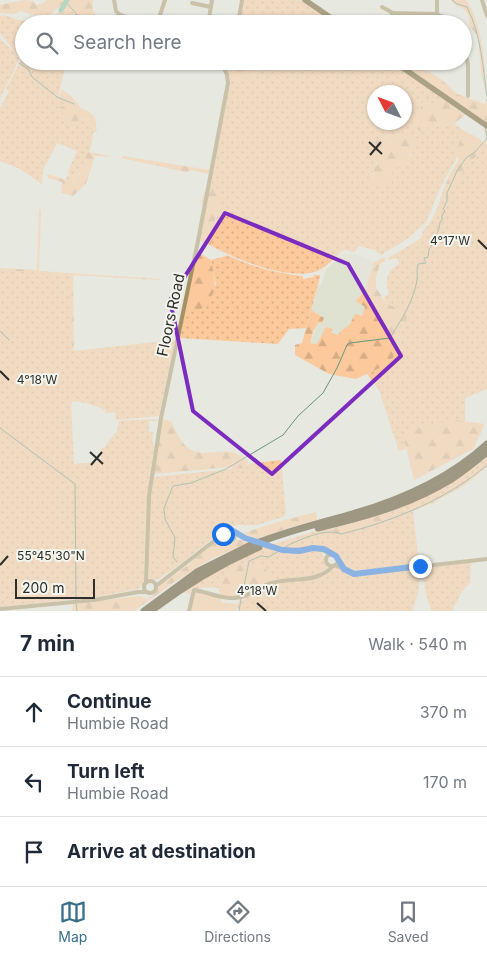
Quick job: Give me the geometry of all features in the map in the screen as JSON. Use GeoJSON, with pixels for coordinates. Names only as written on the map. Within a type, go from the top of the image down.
{"type":"FeatureCollection","features":[{"type":"Feature","properties":{"kind":"highway"},"geometry":{"type":"LineString","coordinates":[[151,611],[208,572],[290,531],[357,512],[401,497],[432,483],[451,472],[487,444]]}},
{"type":"Feature","properties":{"kind":"highway"},"geometry":{"type":"LineString","coordinates":[[144,611],[197,572],[251,545],[376,513],[414,499],[451,480],[487,452]]}},
{"type":"Feature","properties":{"kind":"main road"},"geometry":{"type":"LineString","coordinates":[[305,0],[327,15]]}},
{"type":"Feature","properties":{"kind":"main road"},"geometry":{"type":"LineString","coordinates":[[406,70],[487,126]]}},
{"type":"Feature","properties":{"kind":"street"},"geometry":{"type":"LineString","coordinates":[[114,0],[116,11],[122,15]]}},
{"type":"Feature","properties":{"kind":"street"},"geometry":{"type":"LineString","coordinates":[[160,15],[165,0]]}},
{"type":"Feature","properties":{"kind":"street"},"geometry":{"type":"LineString","coordinates":[[210,15],[212,0]]}},
{"type":"Feature","properties":{"kind":"street"},"geometry":{"type":"LineString","coordinates":[[240,15],[242,0]]}},
{"type":"Feature","properties":{"kind":"street"},"geometry":{"type":"LineString","coordinates":[[382,8],[393,13],[437,14],[437,0]]}},
{"type":"Feature","properties":{"kind":"street"},"geometry":{"type":"LineString","coordinates":[[482,0],[487,16]]}},
{"type":"Feature","properties":{"kind":"street"},"geometry":{"type":"LineString","coordinates":[[192,3],[211,7]]}},
{"type":"Feature","properties":{"kind":"street","name":"Floors Road"},"geometry":{"type":"LineString","coordinates":[[148,582],[149,496],[162,418],[228,83],[225,70]]}},
{"type":"Feature","properties":{"kind":"street"},"geometry":{"type":"LineString","coordinates":[[467,94],[468,70]]}},
{"type":"Feature","properties":{"kind":"street"},"geometry":{"type":"LineString","coordinates":[[0,609],[94,600],[138,592],[151,593],[161,580],[228,529],[245,538],[282,550],[324,549],[331,555],[336,556],[344,569]]}},
{"type":"Feature","properties":{"kind":"street"},"geometry":{"type":"LineString","coordinates":[[232,541],[235,536],[234,532]]}},
{"type":"Feature","properties":{"kind":"street"},"geometry":{"type":"LineString","coordinates":[[223,534],[225,540]]}},
{"type":"Feature","properties":{"kind":"street"},"geometry":{"type":"LineString","coordinates":[[213,540],[232,541],[238,538],[245,538]]}},
{"type":"Feature","properties":{"kind":"street"},"geometry":{"type":"LineString","coordinates":[[316,548],[324,554],[327,562],[327,569],[321,576]]}},
{"type":"Feature","properties":{"kind":"street"},"geometry":{"type":"LineString","coordinates":[[327,562],[331,555]]}},
{"type":"Feature","properties":{"kind":"street"},"geometry":{"type":"LineString","coordinates":[[327,562],[354,574],[487,559]]}},
{"type":"Feature","properties":{"kind":"street"},"geometry":{"type":"LineString","coordinates":[[189,611],[194,590],[233,599],[240,598],[275,582],[321,576],[328,572],[338,561]]}},
{"type":"Feature","properties":{"kind":"street"},"geometry":{"type":"LineString","coordinates":[[138,592],[148,582],[161,580]]}},
{"type":"Feature","properties":{"kind":"street"},"geometry":{"type":"LineString","coordinates":[[148,582],[156,586]]}},
{"type":"Feature","properties":{"kind":"street"},"geometry":{"type":"LineString","coordinates":[[147,592],[148,582]]}},
{"type":"Feature","properties":{"kind":"highlighted area"},"geometry":{"type":"Polygon","coordinates":[[[225,213],[348,264],[401,356],[272,474],[193,411],[170,300],[225,213]]]}},
{"type":"Feature","properties":{"kind":"shaded area"},"geometry":{"type":"Polygon","coordinates":[[[343,254],[357,254],[374,262],[366,289],[356,301],[365,307],[362,316],[355,315],[350,324],[338,335],[331,333],[317,344],[310,343],[318,323],[322,323],[324,318],[311,310],[318,285],[321,286],[326,270],[343,254]]]}},
{"type":"Feature","properties":{"kind":"green space"},"geometry":{"type":"Polygon","coordinates":[[[24,0],[33,1],[36,5],[47,0],[93,0],[94,13],[96,15],[75,15],[69,7],[60,15],[56,15],[66,6],[63,3],[50,15],[33,15],[21,11],[15,14],[0,13],[0,5],[24,0]]]}},
{"type":"Feature","properties":{"kind":"green space"},"geometry":{"type":"Polygon","coordinates":[[[244,0],[300,0],[322,15],[241,15],[244,0]]]}},
{"type":"Feature","properties":{"kind":"green space"},"geometry":{"type":"Polygon","coordinates":[[[451,0],[466,0],[478,26],[484,60],[487,98],[481,71],[478,37],[472,30],[472,15],[468,15],[464,9],[455,5],[451,0]]]}},
{"type":"Feature","properties":{"kind":"green space"},"geometry":{"type":"Polygon","coordinates":[[[69,7],[75,15],[60,15],[69,7]]]}},
{"type":"Feature","properties":{"kind":"green space"},"geometry":{"type":"Polygon","coordinates":[[[0,16],[15,19],[15,52],[0,33],[0,16]]]}},
{"type":"Feature","properties":{"kind":"green space"},"geometry":{"type":"Polygon","coordinates":[[[0,39],[15,53],[15,67],[0,99],[0,39]]]}},
{"type":"Feature","properties":{"kind":"green space"},"geometry":{"type":"Polygon","coordinates":[[[16,70],[64,70],[57,101],[62,101],[66,105],[64,107],[74,125],[79,120],[84,120],[92,128],[96,128],[97,131],[93,133],[89,152],[80,172],[71,182],[65,179],[70,174],[68,172],[77,151],[57,143],[43,170],[42,184],[20,169],[0,161],[0,108],[9,91],[6,89],[16,70]]]}},
{"type":"Feature","properties":{"kind":"green space"},"geometry":{"type":"Polygon","coordinates":[[[228,70],[257,70],[254,75],[244,79],[233,79],[227,72],[228,70]]]}},
{"type":"Feature","properties":{"kind":"green space"},"geometry":{"type":"Polygon","coordinates":[[[258,70],[403,70],[444,99],[435,104],[423,102],[413,122],[419,131],[426,129],[432,122],[447,127],[456,125],[463,130],[456,153],[457,157],[442,184],[426,222],[407,239],[381,255],[375,250],[358,246],[355,252],[342,251],[318,271],[302,274],[260,267],[210,245],[213,240],[222,194],[211,183],[231,75],[256,74],[258,70]],[[387,135],[375,144],[381,148],[374,172],[371,175],[391,175],[394,169],[408,161],[412,152],[405,135],[387,135]]]}},
{"type":"Feature","properties":{"kind":"green space"},"geometry":{"type":"Polygon","coordinates":[[[409,70],[426,70],[441,79],[457,94],[485,104],[487,101],[487,123],[409,70]]]}},
{"type":"Feature","properties":{"kind":"green space"},"geometry":{"type":"Polygon","coordinates":[[[62,89],[75,100],[80,108],[92,115],[96,121],[96,128],[92,128],[84,119],[79,120],[73,125],[61,112],[60,106],[64,107],[66,105],[62,101],[59,104],[57,102],[62,89]]]}},
{"type":"Feature","properties":{"kind":"green space"},"geometry":{"type":"Polygon","coordinates":[[[444,99],[465,115],[455,123],[456,125],[447,127],[432,122],[426,130],[419,131],[413,122],[414,109],[420,109],[423,102],[435,104],[444,99]]]}},
{"type":"Feature","properties":{"kind":"green space"},"geometry":{"type":"Polygon","coordinates":[[[483,127],[487,130],[487,139],[483,127]]]}},
{"type":"Feature","properties":{"kind":"green space"},"geometry":{"type":"Polygon","coordinates":[[[463,130],[480,139],[485,146],[461,174],[449,194],[443,191],[450,174],[459,160],[456,153],[463,130]]]}},
{"type":"Feature","properties":{"kind":"green space"},"geometry":{"type":"Polygon","coordinates":[[[396,132],[408,134],[414,141],[408,161],[395,169],[386,185],[381,188],[370,183],[369,178],[374,173],[374,168],[377,165],[376,160],[380,154],[380,148],[375,144],[377,139],[396,132]]]}},
{"type":"Feature","properties":{"kind":"green space"},"geometry":{"type":"Polygon","coordinates":[[[487,139],[487,389],[465,398],[465,421],[447,422],[417,428],[405,443],[406,449],[399,451],[379,390],[367,374],[382,367],[393,358],[409,314],[386,303],[384,297],[389,294],[387,285],[389,273],[399,264],[397,258],[389,260],[388,258],[420,239],[423,234],[422,232],[430,223],[435,213],[443,191],[449,193],[461,174],[485,146],[483,144],[487,139]]]}},
{"type":"Feature","properties":{"kind":"green space"},"geometry":{"type":"Polygon","coordinates":[[[87,152],[112,157],[95,156],[86,184],[73,196],[61,193],[62,182],[48,178],[47,174],[72,182],[80,173],[87,152]]]}},
{"type":"Feature","properties":{"kind":"green space"},"geometry":{"type":"Polygon","coordinates":[[[123,156],[209,170],[208,174],[192,170],[186,172],[121,158],[123,156]]]}},
{"type":"Feature","properties":{"kind":"green space"},"geometry":{"type":"Polygon","coordinates":[[[211,183],[222,194],[221,209],[217,212],[215,222],[216,233],[210,245],[199,240],[203,207],[201,201],[205,191],[207,194],[211,183]]]}},
{"type":"Feature","properties":{"kind":"green space"},"geometry":{"type":"Polygon","coordinates":[[[39,209],[41,210],[39,271],[160,279],[73,275],[74,349],[72,349],[71,275],[0,270],[0,268],[37,270],[39,209]]]}},
{"type":"Feature","properties":{"kind":"green space"},"geometry":{"type":"Polygon","coordinates":[[[196,254],[203,255],[211,260],[215,283],[209,300],[197,313],[185,310],[196,254]]]}},
{"type":"Feature","properties":{"kind":"green space"},"geometry":{"type":"Polygon","coordinates":[[[227,255],[264,269],[303,276],[303,279],[320,275],[306,328],[289,329],[278,344],[179,338],[185,310],[216,285],[211,260],[227,255]]]}},
{"type":"Feature","properties":{"kind":"green space"},"geometry":{"type":"Polygon","coordinates":[[[385,257],[385,261],[380,264],[376,277],[376,288],[386,303],[409,314],[393,358],[382,367],[356,379],[329,374],[295,355],[295,345],[302,343],[311,310],[324,318],[322,323],[318,323],[310,343],[317,344],[326,327],[333,329],[331,333],[338,335],[350,324],[355,314],[362,316],[365,307],[356,301],[366,289],[374,262],[385,257]]]}},
{"type":"Feature","properties":{"kind":"green space"},"geometry":{"type":"Polygon","coordinates":[[[0,270],[72,274],[73,351],[175,340],[159,416],[116,420],[115,412],[105,413],[105,410],[94,405],[73,401],[71,403],[74,464],[101,461],[101,448],[104,448],[117,432],[119,421],[155,419],[158,421],[149,421],[149,432],[153,432],[152,441],[154,446],[147,499],[144,580],[138,589],[97,597],[0,607],[0,270]]]}},
{"type":"Feature","properties":{"kind":"green space"},"geometry":{"type":"Polygon","coordinates":[[[162,419],[171,421],[180,439],[193,451],[236,453],[248,461],[246,469],[230,467],[154,474],[162,419]]]}},
{"type":"Feature","properties":{"kind":"green space"},"geometry":{"type":"Polygon","coordinates":[[[454,420],[485,424],[473,449],[414,480],[405,443],[406,431],[454,420]]]}},
{"type":"Feature","properties":{"kind":"green space"},"geometry":{"type":"Polygon","coordinates":[[[487,455],[487,467],[465,485],[433,503],[413,511],[419,564],[353,571],[344,566],[337,555],[316,545],[294,549],[271,545],[360,519],[487,455]]]}},
{"type":"Feature","properties":{"kind":"green space"},"geometry":{"type":"Polygon","coordinates":[[[281,460],[286,514],[283,517],[257,525],[236,525],[226,528],[160,578],[155,580],[149,578],[150,502],[154,477],[231,469],[232,467],[246,469],[248,464],[281,460]]]}},
{"type":"Feature","properties":{"kind":"green space"},"geometry":{"type":"Polygon","coordinates":[[[316,512],[317,520],[256,539],[243,533],[278,522],[316,512]]]}},
{"type":"Feature","properties":{"kind":"green space"},"geometry":{"type":"Polygon","coordinates":[[[392,512],[391,517],[385,521],[362,530],[331,534],[329,530],[392,512]]]}},
{"type":"Feature","properties":{"kind":"green space"},"geometry":{"type":"Polygon","coordinates":[[[237,540],[248,543],[211,559],[134,611],[72,611],[73,604],[140,596],[147,599],[156,593],[159,586],[188,565],[208,547],[216,542],[229,544],[237,540]]]}},
{"type":"Feature","properties":{"kind":"green space"},"geometry":{"type":"Polygon","coordinates":[[[267,547],[287,552],[318,551],[322,553],[327,568],[317,575],[273,580],[268,571],[255,565],[240,563],[220,580],[219,588],[191,589],[190,595],[180,592],[157,611],[154,611],[180,591],[208,574],[267,547]]]}},
{"type":"Feature","properties":{"kind":"green space"},"geometry":{"type":"Polygon","coordinates":[[[471,562],[470,583],[462,591],[452,611],[431,611],[425,583],[421,577],[421,569],[471,562]]]}},
{"type":"Feature","properties":{"kind":"green space"},"geometry":{"type":"Polygon","coordinates":[[[240,563],[255,565],[268,571],[273,580],[237,597],[221,595],[219,591],[220,580],[240,563]]]}},
{"type":"Feature","properties":{"kind":"green space"},"geometry":{"type":"Polygon","coordinates":[[[335,567],[353,575],[410,570],[414,574],[418,572],[419,586],[412,609],[414,611],[240,611],[240,608],[238,609],[235,604],[238,604],[239,600],[242,599],[242,601],[267,586],[276,583],[313,579],[335,567]]]}},
{"type":"Feature","properties":{"kind":"green space"},"geometry":{"type":"Polygon","coordinates":[[[195,592],[221,598],[221,602],[235,604],[237,611],[190,611],[195,592]]]}},
{"type":"Feature","properties":{"kind":"waterway"},"geometry":{"type":"LineString","coordinates":[[61,10],[67,0]]}},
{"type":"Feature","properties":{"kind":"waterway"},"geometry":{"type":"LineString","coordinates":[[452,0],[457,4],[467,7],[471,15]]}},
{"type":"Feature","properties":{"kind":"waterway"},"geometry":{"type":"LineString","coordinates":[[66,2],[77,15]]}},
{"type":"Feature","properties":{"kind":"waterway"},"geometry":{"type":"LineString","coordinates":[[472,18],[481,51],[487,97]]}},
{"type":"Feature","properties":{"kind":"waterway"},"geometry":{"type":"LineString","coordinates":[[29,70],[32,77],[57,97],[74,104]]}},
{"type":"Feature","properties":{"kind":"waterway"},"geometry":{"type":"LineString","coordinates":[[177,562],[173,557],[175,538],[165,519],[164,508],[173,486],[191,483],[226,469],[283,435],[298,416],[323,393],[347,345],[390,338],[413,295],[417,280],[418,264],[426,263],[424,258],[428,257],[429,249],[442,220],[447,193],[457,171],[466,158],[475,152],[487,138],[485,127]]}},
{"type":"Feature","properties":{"kind":"waterway"},"geometry":{"type":"LineString","coordinates":[[0,331],[9,340]]}},
{"type":"Feature","properties":{"kind":"waterway"},"geometry":{"type":"LineString","coordinates":[[0,428],[75,484],[76,600]]}},
{"type":"Feature","properties":{"kind":"waterway"},"geometry":{"type":"LineString","coordinates":[[282,549],[311,536],[328,532],[341,534],[399,516],[437,499],[487,465]]}},
{"type":"Feature","properties":{"kind":"waterway"},"geometry":{"type":"LineString","coordinates":[[242,596],[249,561],[261,556],[269,557],[279,551]]}},
{"type":"Feature","properties":{"kind":"waterway"},"geometry":{"type":"LineString","coordinates":[[239,611],[241,599]]}},
{"type":"Feature","properties":{"kind":"waterway"},"geometry":{"type":"LineString","coordinates":[[76,604],[77,611]]}},
{"type":"Feature","properties":{"kind":"route"},"geometry":{"type":"LineString","coordinates":[[223,534],[226,530],[230,529],[245,538],[282,550],[324,549],[331,555],[336,556],[344,569],[354,574],[420,566]]}}]}
